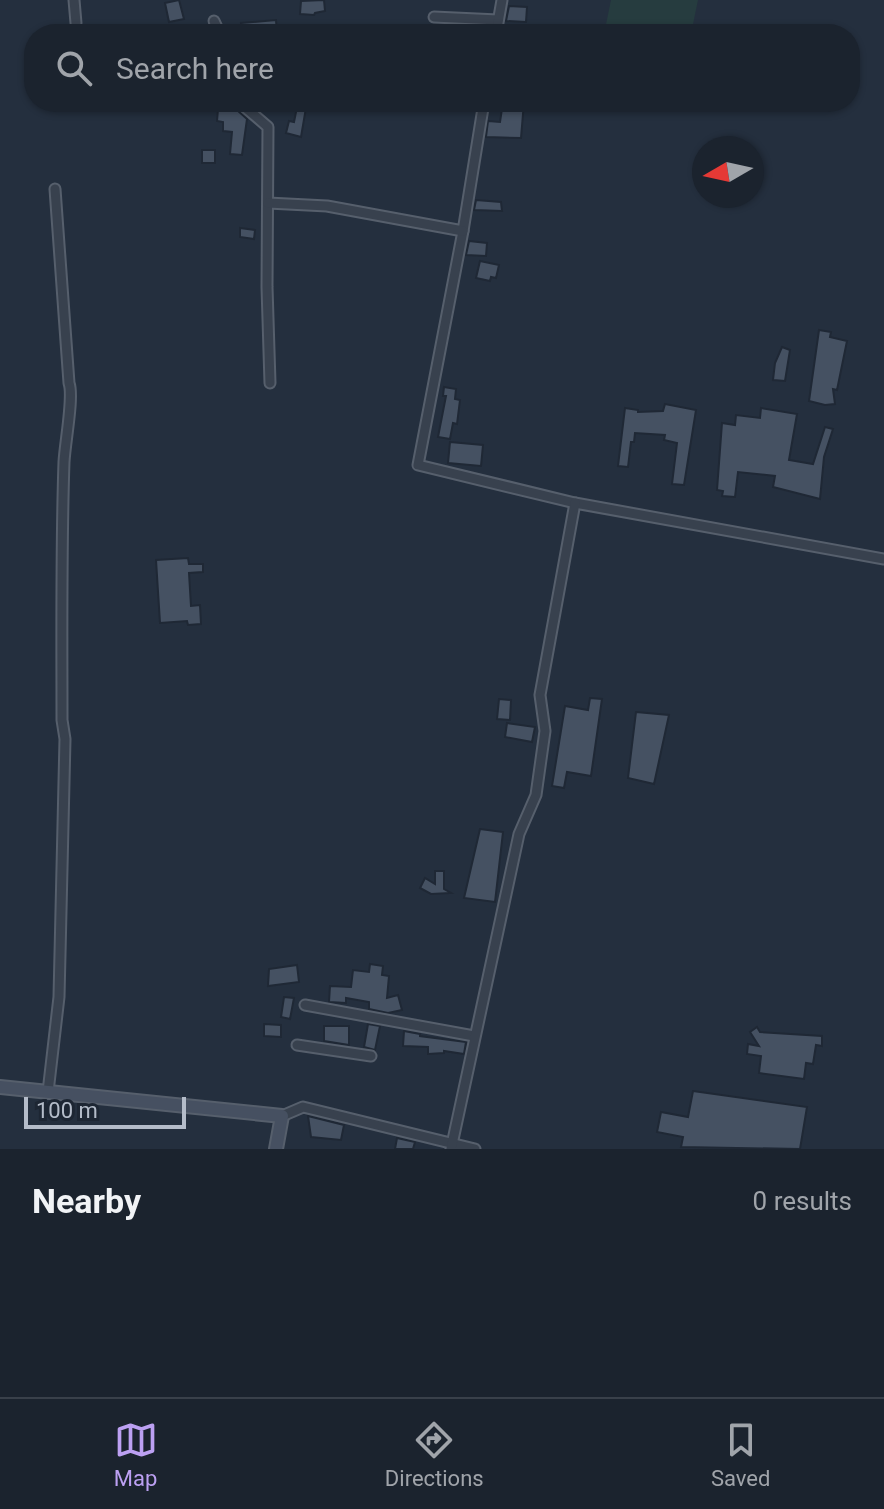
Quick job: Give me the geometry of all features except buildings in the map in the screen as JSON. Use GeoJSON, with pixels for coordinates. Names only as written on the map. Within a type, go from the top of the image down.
{"type":"FeatureCollection","features":[{"type":"Feature","properties":{"kind":"main road"},"geometry":{"type":"LineString","coordinates":[[0,1087],[282,1116],[276,1149]]}},
{"type":"Feature","properties":{"kind":"street"},"geometry":{"type":"LineString","coordinates":[[74,0],[76,23]]}},
{"type":"Feature","properties":{"kind":"street"},"geometry":{"type":"LineString","coordinates":[[497,24],[502,0]]}},
{"type":"Feature","properties":{"kind":"street"},"geometry":{"type":"LineString","coordinates":[[434,17],[498,20]]}},
{"type":"Feature","properties":{"kind":"street"},"geometry":{"type":"LineString","coordinates":[[251,112],[268,127],[270,383]]}},
{"type":"Feature","properties":{"kind":"street"},"geometry":{"type":"LineString","coordinates":[[482,112],[418,465],[575,503],[884,559]]}},
{"type":"Feature","properties":{"kind":"street"},"geometry":{"type":"LineString","coordinates":[[48,1092],[59,997],[65,739],[62,720],[64,460],[72,392],[55,189]]}},
{"type":"Feature","properties":{"kind":"street"},"geometry":{"type":"LineString","coordinates":[[268,203],[327,206],[463,231]]}},
{"type":"Feature","properties":{"kind":"street"},"geometry":{"type":"LineString","coordinates":[[452,1146],[519,834],[536,795],[545,731],[540,695],[575,503]]}},
{"type":"Feature","properties":{"kind":"street"},"geometry":{"type":"LineString","coordinates":[[305,1005],[474,1036]]}},
{"type":"Feature","properties":{"kind":"street"},"geometry":{"type":"LineString","coordinates":[[297,1045],[371,1056]]}},
{"type":"Feature","properties":{"kind":"street"},"geometry":{"type":"LineString","coordinates":[[282,1116],[303,1107],[452,1146],[475,1149]]}},
{"type":"Feature","properties":{"kind":"green space"},"geometry":{"type":"Polygon","coordinates":[[[611,0],[698,0],[693,24],[606,24],[611,0]]]}}]}
